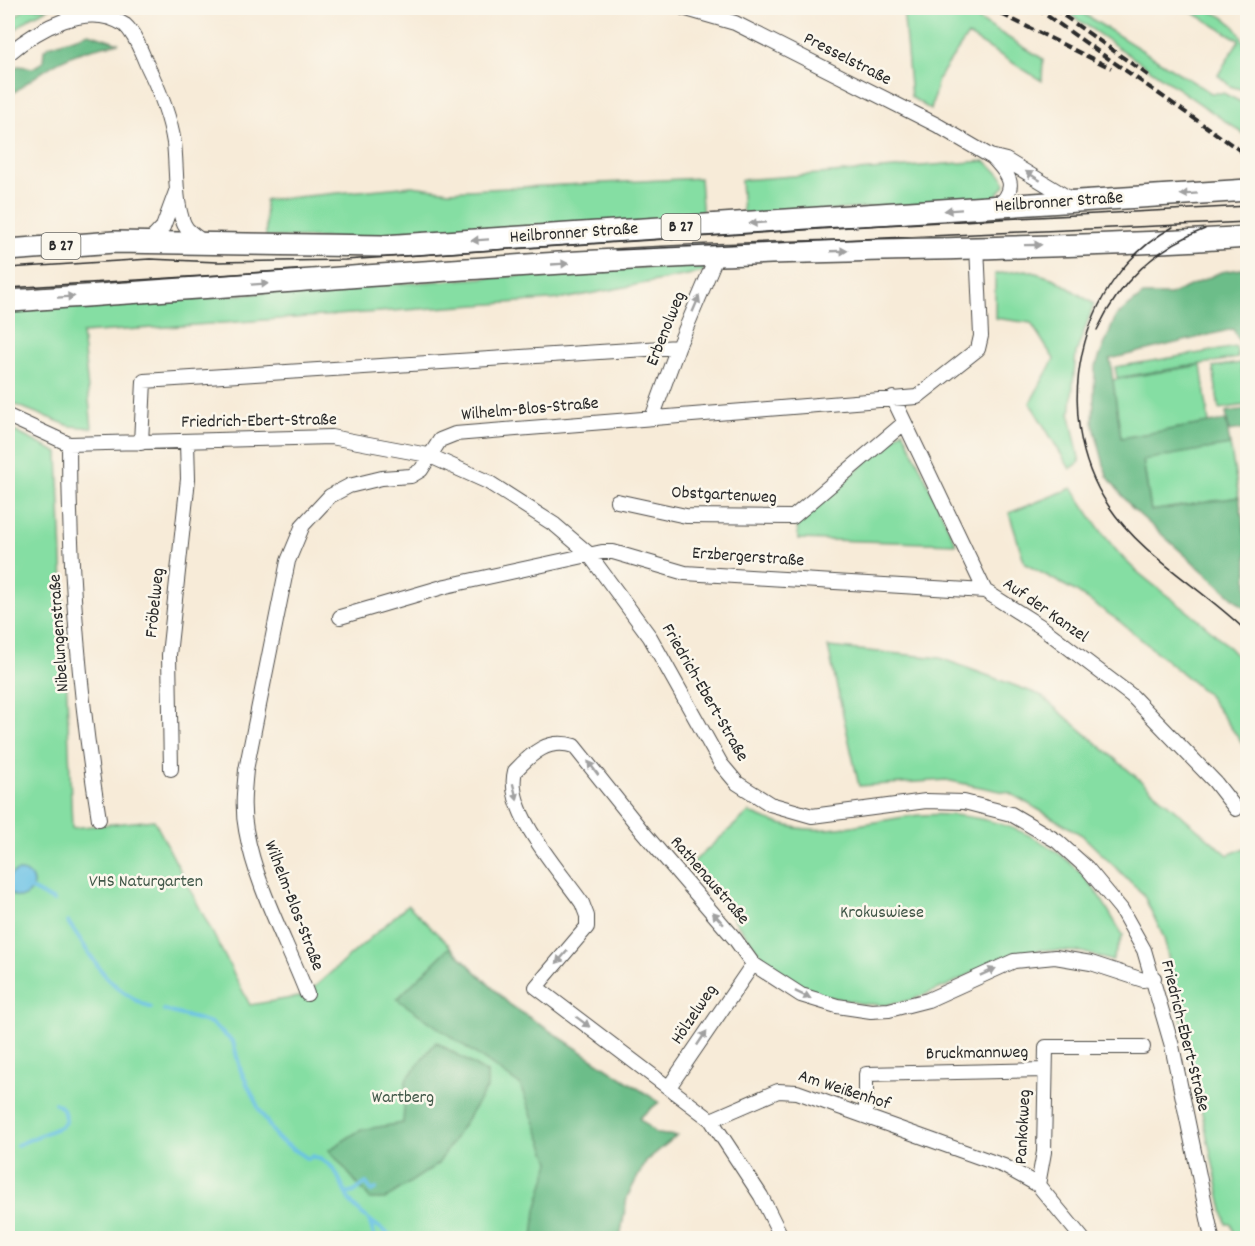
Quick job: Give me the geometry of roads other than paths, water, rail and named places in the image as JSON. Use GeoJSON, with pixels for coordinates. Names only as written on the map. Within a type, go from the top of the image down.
{"type":"FeatureCollection","features":[{"type":"Feature","properties":{"kind":"main road","name":"Heilbronner Straße"},"geometry":{"type":"LineString","coordinates":[[8,250],[114,242],[383,246],[1248,190]]}},
{"type":"Feature","properties":{"kind":"main road","name":"Heilbronner Straße"},"geometry":{"type":"LineString","coordinates":[[8,301],[518,266],[717,255],[1149,243],[1248,237]]}},
{"type":"Feature","properties":{"kind":"street","name":"Presselstraße"},"geometry":{"type":"LineString","coordinates":[[683,8],[735,23],[937,126],[990,156],[1006,160],[1074,202]]}},
{"type":"Feature","properties":{"kind":"street"},"geometry":{"type":"LineString","coordinates":[[8,54],[40,29],[64,16],[111,11],[126,26],[152,76],[174,142],[177,187],[186,228],[206,245]]}},
{"type":"Feature","properties":{"kind":"street","name":"Presselstraße"},"geometry":{"type":"LineString","coordinates":[[990,156],[1006,172],[1010,186],[1007,198],[997,207]]}},
{"type":"Feature","properties":{"kind":"street"},"geometry":{"type":"LineString","coordinates":[[148,243],[163,227],[177,187]]}},
{"type":"Feature","properties":{"kind":"street","name":"Wilhelm-Blos-Straße"},"geometry":{"type":"LineString","coordinates":[[307,993],[255,868],[245,828],[244,798],[246,770],[288,561],[303,525],[330,496],[359,482],[411,476],[421,470],[428,455],[440,440],[455,434],[916,398],[978,349],[981,336],[977,246]]}},
{"type":"Feature","properties":{"kind":"street","name":"Erbenolweg"},"geometry":{"type":"LineString","coordinates":[[652,418],[678,347],[717,255]]}},
{"type":"Feature","properties":{"kind":"street"},"geometry":{"type":"LineString","coordinates":[[141,443],[144,381],[678,347]]}},
{"type":"Feature","properties":{"kind":"street","name":"Auf der Kanzel"},"geometry":{"type":"LineString","coordinates":[[893,398],[985,591],[1040,626],[1132,696],[1215,782],[1236,810]]}},
{"type":"Feature","properties":{"kind":"street","name":"Friedrich-Ebert-Straße"},"geometry":{"type":"LineString","coordinates":[[8,417],[69,444],[331,437],[428,455],[488,482],[555,525],[588,553],[650,637],[704,736],[737,783],[770,804],[812,816],[926,801],[964,802],[1011,814],[1057,841],[1087,868],[1121,909],[1144,950],[1172,1046],[1212,1239]]}},
{"type":"Feature","properties":{"kind":"street","name":"Obstgartenweg"},"geometry":{"type":"LineString","coordinates":[[617,501],[686,516],[793,517],[904,423]]}},
{"type":"Feature","properties":{"kind":"street","name":"Fröbelweg"},"geometry":{"type":"LineString","coordinates":[[171,769],[169,655],[188,479],[187,442]]}},
{"type":"Feature","properties":{"kind":"street","name":"Nibelungenstraße"},"geometry":{"type":"LineString","coordinates":[[69,444],[81,680],[86,737],[99,819]]}},
{"type":"Feature","properties":{"kind":"street","name":"Erzbergerstraße"},"geometry":{"type":"LineString","coordinates":[[340,617],[446,585],[571,561],[588,553],[613,552],[685,573],[985,591]]}},
{"type":"Feature","properties":{"kind":"street","name":"Rathenaustraße"},"geometry":{"type":"LineString","coordinates":[[669,1087],[536,987],[587,927],[587,916],[582,903],[528,828],[513,790],[512,780],[515,771],[529,756],[542,747],[562,742],[574,746],[753,964],[801,995],[837,1006],[871,1011],[928,1000],[1014,960],[1055,957],[1108,967],[1136,978],[1154,978]]}},
{"type":"Feature","properties":{"kind":"street","name":"Hölzelweg"},"geometry":{"type":"LineString","coordinates":[[669,1087],[753,964]]}},
{"type":"Feature","properties":{"kind":"street","name":"Bruckmannweg"},"geometry":{"type":"LineString","coordinates":[[866,1115],[866,1074],[1045,1070],[1046,1047],[1143,1047]]}},
{"type":"Feature","properties":{"kind":"street","name":"Pankokweg"},"geometry":{"type":"LineString","coordinates":[[1038,1185],[1044,1152],[1045,1070]]}},
{"type":"Feature","properties":{"kind":"street"},"geometry":{"type":"LineString","coordinates":[[669,1087],[711,1120],[761,1196],[782,1239]]}},
{"type":"Feature","properties":{"kind":"street","name":"Am Weißenhof"},"geometry":{"type":"LineString","coordinates":[[711,1120],[778,1091],[797,1092],[1004,1166],[1038,1185],[1082,1239]]}},
{"type":"Feature","properties":{"kind":"water"},"geometry":{"type":"Polygon","coordinates":[[[20,871],[29,875],[33,884],[29,893],[20,897],[11,893],[7,884],[11,875],[20,871]]]}},
{"type":"Feature","properties":{"kind":"waterway"},"geometry":{"type":"LineString","coordinates":[[29,888],[54,901]]}},
{"type":"Feature","properties":{"kind":"waterway"},"geometry":{"type":"LineString","coordinates":[[68,922],[102,972],[121,990],[151,1008]]}},
{"type":"Feature","properties":{"kind":"waterway"},"geometry":{"type":"LineString","coordinates":[[164,1010],[211,1023],[233,1042],[241,1071],[260,1111],[277,1138],[308,1159],[312,1156],[329,1165],[353,1205],[394,1238]]}},
{"type":"Feature","properties":{"kind":"waterway"},"geometry":{"type":"LineString","coordinates":[[17,1145],[60,1127],[66,1121],[63,1109],[55,1103]]}},
{"type":"Feature","properties":{"kind":"waterway"},"geometry":{"type":"LineString","coordinates":[[346,1194],[354,1192],[366,1183],[372,1191],[376,1189]]}},
{"type":"Feature","properties":{"kind":"waterway"},"geometry":{"type":"LineString","coordinates":[[369,1220],[375,1238]]}},
{"type":"Feature","properties":{"kind":"tram line"},"geometry":{"type":"LineString","coordinates":[[8,268],[150,259],[217,262],[345,260],[826,228],[1248,206]]}},
{"type":"Feature","properties":{"kind":"tram line"},"geometry":{"type":"LineString","coordinates":[[615,250],[1248,222]]}},
{"type":"Feature","properties":{"kind":"tram line"},"geometry":{"type":"LineString","coordinates":[[1173,227],[1140,250],[1114,280],[1095,314],[1082,352],[1077,392],[1080,431],[1090,470],[1108,505],[1122,524],[1156,557],[1248,633]]}},
{"type":"Feature","properties":{"kind":"tram line"},"geometry":{"type":"LineString","coordinates":[[1097,330],[1116,297],[1141,269],[1155,256],[1205,229]]}},
{"type":"Feature","properties":{"kind":"tram line"},"geometry":{"type":"LineString","coordinates":[[8,288],[301,270]]}},
{"type":"Feature","properties":{"kind":"railway"},"geometry":{"type":"LineString","coordinates":[[8,11],[12,8]]}},
{"type":"Feature","properties":{"kind":"railway"},"geometry":{"type":"LineString","coordinates":[[989,8],[1111,68]]}},
{"type":"Feature","properties":{"kind":"railway"},"geometry":{"type":"LineString","coordinates":[[1036,8],[1248,156]]}},
{"type":"Feature","properties":{"kind":"railway"},"geometry":{"type":"LineString","coordinates":[[1053,8],[1152,78]]}},
{"type":"Feature","properties":{"kind":"park label","name":"VHS Naturgarten"},"geometry":{"type":"Point","coordinates":[146,882]}},
{"type":"Feature","properties":{"kind":"park label","name":"Krokuswiese"},"geometry":{"type":"Point","coordinates":[882,913]}},
{"type":"Feature","properties":{"kind":"park label","name":"Wartberg"},"geometry":{"type":"Point","coordinates":[403,1098]}}]}
